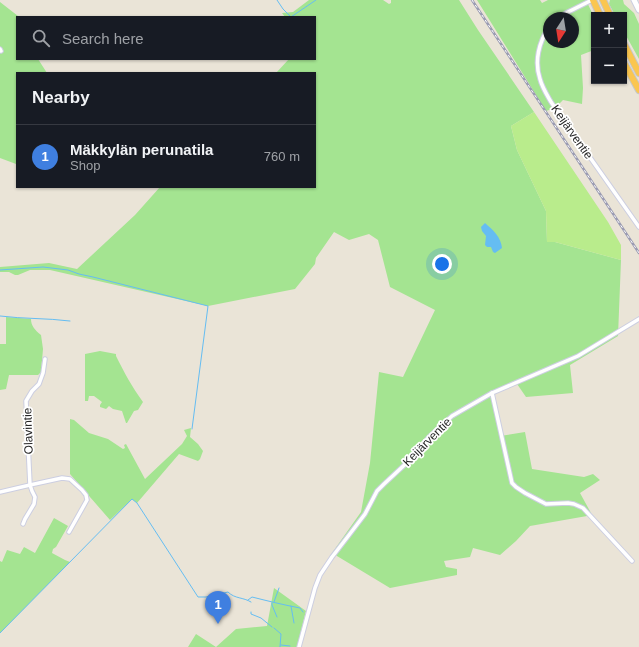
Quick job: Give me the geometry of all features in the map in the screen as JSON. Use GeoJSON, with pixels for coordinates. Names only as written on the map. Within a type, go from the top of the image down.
{"type":"FeatureCollection","features":[{"type":"Feature","properties":{"kind":"highway"},"geometry":{"type":"LineString","coordinates":[[593,0],[599,12]]}},
{"type":"Feature","properties":{"kind":"highway"},"geometry":{"type":"LineString","coordinates":[[603,0],[609,12]]}},
{"type":"Feature","properties":{"kind":"highway"},"geometry":{"type":"LineString","coordinates":[[626,48],[639,73]]}},
{"type":"Feature","properties":{"kind":"highway"},"geometry":{"type":"LineString","coordinates":[[627,68],[639,90]]}},
{"type":"Feature","properties":{"kind":"main road"},"geometry":{"type":"LineString","coordinates":[[634,0],[639,10]]}},
{"type":"Feature","properties":{"kind":"street"},"geometry":{"type":"LineString","coordinates":[[569,12],[593,0]]}},
{"type":"Feature","properties":{"kind":"street","name":"Keijärventie"},"geometry":{"type":"LineString","coordinates":[[543,38],[537,57],[538,73],[551,102],[639,227]]}},
{"type":"Feature","properties":{"kind":"street","name":"Keijärventie"},"geometry":{"type":"LineString","coordinates":[[299,647],[320,574],[365,514],[377,491],[413,457],[429,437],[452,416],[492,393],[578,356],[639,319]]}},
{"type":"Feature","properties":{"kind":"street","name":"Olavintie"},"geometry":{"type":"LineString","coordinates":[[23,524],[34,504],[35,497],[30,485],[26,401],[32,391],[39,384],[43,373],[45,359]]}},
{"type":"Feature","properties":{"kind":"street"},"geometry":{"type":"LineString","coordinates":[[492,393],[512,483],[516,488],[546,504],[568,503],[583,508],[632,561]]}},
{"type":"Feature","properties":{"kind":"street"},"geometry":{"type":"LineString","coordinates":[[0,492],[62,478],[70,479],[85,493],[87,500],[69,532]]}},
{"type":"Feature","properties":{"kind":"green space"},"geometry":{"type":"Polygon","coordinates":[[[309,0],[383,0],[389,4],[391,3],[391,0],[459,0],[534,112],[511,126],[517,150],[546,211],[547,242],[555,242],[621,260],[618,336],[570,365],[573,393],[526,397],[515,381],[491,392],[500,436],[525,432],[532,469],[584,477],[593,474],[600,480],[580,493],[591,513],[587,516],[530,526],[500,555],[473,548],[470,557],[444,561],[446,567],[457,569],[457,575],[390,588],[332,553],[361,512],[370,463],[379,372],[403,377],[435,310],[390,287],[378,240],[369,234],[349,240],[334,232],[316,258],[315,264],[295,289],[208,306],[50,270],[30,270],[18,275],[9,272],[0,272],[0,267],[49,263],[77,269],[135,215],[159,188],[316,188],[316,72],[277,72],[288,60],[316,60],[316,16],[284,16],[282,13],[293,12],[309,0]]]}},
{"type":"Feature","properties":{"kind":"green space"},"geometry":{"type":"Polygon","coordinates":[[[477,0],[540,0],[542,3],[548,0],[586,0],[592,12],[591,51],[581,55],[583,88],[582,104],[563,100],[558,107],[546,111],[477,0]]]}},
{"type":"Feature","properties":{"kind":"green space"},"geometry":{"type":"Polygon","coordinates":[[[610,0],[623,0],[624,4],[634,13],[639,24],[639,59],[627,37],[627,12],[613,12],[609,4],[610,0]]]}},
{"type":"Feature","properties":{"kind":"green space"},"geometry":{"type":"Polygon","coordinates":[[[0,2],[18,16],[16,16],[16,60],[39,60],[46,72],[16,72],[16,164],[0,158],[0,2]]]}},
{"type":"Feature","properties":{"kind":"green space"},"geometry":{"type":"Polygon","coordinates":[[[534,112],[608,222],[621,245],[621,260],[555,242],[547,242],[546,211],[517,150],[511,126],[534,112]]]}},
{"type":"Feature","properties":{"kind":"green space"},"geometry":{"type":"Polygon","coordinates":[[[6,317],[31,319],[34,328],[41,335],[43,349],[41,372],[38,375],[9,375],[6,389],[0,390],[0,344],[6,344],[6,317]]]}},
{"type":"Feature","properties":{"kind":"green space"},"geometry":{"type":"Polygon","coordinates":[[[100,351],[116,354],[128,379],[143,402],[138,410],[134,411],[127,423],[122,411],[113,409],[109,406],[106,409],[100,407],[102,402],[94,396],[89,396],[88,401],[85,401],[85,354],[100,351]]]}},
{"type":"Feature","properties":{"kind":"green space"},"geometry":{"type":"Polygon","coordinates":[[[70,419],[74,420],[89,433],[108,439],[123,449],[125,448],[124,445],[126,444],[145,479],[182,444],[187,436],[184,430],[191,428],[190,437],[203,451],[198,461],[179,454],[137,503],[132,499],[110,520],[70,474],[70,419]]]}},
{"type":"Feature","properties":{"kind":"green space"},"geometry":{"type":"Polygon","coordinates":[[[54,518],[68,526],[52,553],[70,562],[0,633],[0,561],[2,562],[7,550],[20,554],[24,547],[35,553],[54,518]]]}},
{"type":"Feature","properties":{"kind":"green space"},"geometry":{"type":"Polygon","coordinates":[[[274,588],[306,611],[297,647],[216,647],[236,629],[267,626],[274,588]]]}},
{"type":"Feature","properties":{"kind":"green space"},"geometry":{"type":"Polygon","coordinates":[[[196,634],[216,647],[188,647],[196,634]]]}},
{"type":"Feature","properties":{"kind":"water"},"geometry":{"type":"Polygon","coordinates":[[[485,223],[500,240],[502,248],[495,253],[491,247],[487,247],[485,245],[486,236],[481,227],[485,223]]]}},
{"type":"Feature","properties":{"kind":"waterway"},"geometry":{"type":"LineString","coordinates":[[277,0],[290,16]]}},
{"type":"Feature","properties":{"kind":"waterway"},"geometry":{"type":"LineString","coordinates":[[292,16],[316,0]]}},
{"type":"Feature","properties":{"kind":"waterway"},"geometry":{"type":"LineString","coordinates":[[0,270],[43,267],[68,270],[208,306],[192,429]]}},
{"type":"Feature","properties":{"kind":"waterway"},"geometry":{"type":"LineString","coordinates":[[0,316],[70,321]]}},
{"type":"Feature","properties":{"kind":"waterway"},"geometry":{"type":"LineString","coordinates":[[0,633],[132,499],[137,503],[198,597],[206,597],[228,592],[233,596],[251,602]]}},
{"type":"Feature","properties":{"kind":"waterway"},"geometry":{"type":"LineString","coordinates":[[274,602],[279,588]]}},
{"type":"Feature","properties":{"kind":"waterway"},"geometry":{"type":"LineString","coordinates":[[248,600],[252,597],[300,608],[303,612]]}},
{"type":"Feature","properties":{"kind":"waterway"},"geometry":{"type":"LineString","coordinates":[[272,603],[277,617]]}},
{"type":"Feature","properties":{"kind":"waterway"},"geometry":{"type":"LineString","coordinates":[[291,606],[294,623]]}},
{"type":"Feature","properties":{"kind":"waterway"},"geometry":{"type":"LineString","coordinates":[[251,612],[251,614],[261,618],[272,627]]}},
{"type":"Feature","properties":{"kind":"waterway"},"geometry":{"type":"LineString","coordinates":[[274,628],[281,634],[280,647]]}},
{"type":"Feature","properties":{"kind":"waterway"},"geometry":{"type":"LineString","coordinates":[[281,645],[290,646]]}},
{"type":"Feature","properties":{"kind":"railway"},"geometry":{"type":"LineString","coordinates":[[472,0],[639,253]]}},
{"type":"Feature","properties":{"kind":"place","name":"Mäkkylän perunatila"},"geometry":{"type":"Point","coordinates":[218,624]}}]}
